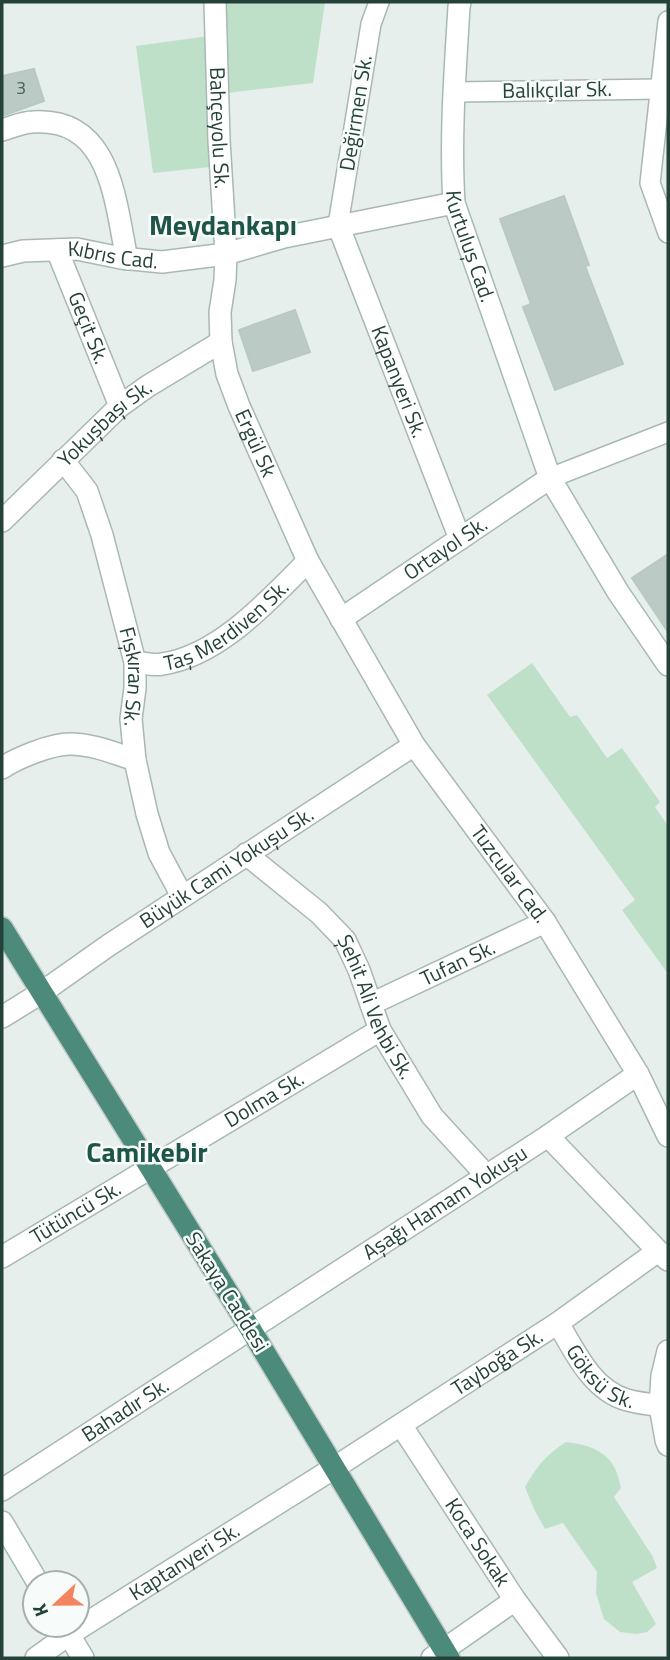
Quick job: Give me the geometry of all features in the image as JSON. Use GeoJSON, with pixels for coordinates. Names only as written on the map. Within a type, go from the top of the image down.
{"type":"FeatureCollection","features":[{"type":"Feature","properties":{"kind":"highway","name":"Sakaya Caddesi"},"geometry":{"type":"LineString","coordinates":[[2,928],[251,1330],[442,1655]]}},
{"type":"Feature","properties":{"kind":"street","name":"Bahçeyolu Sk."},"geometry":{"type":"LineString","coordinates":[[215,2],[226,254]]}},
{"type":"Feature","properties":{"kind":"street","name":"Değirmen Sk."},"geometry":{"type":"LineString","coordinates":[[338,225],[371,24],[379,2]]}},
{"type":"Feature","properties":{"kind":"street","name":"Kurtuluş Cad."},"geometry":{"type":"LineString","coordinates":[[460,2],[454,92],[454,203],[550,478],[618,592],[668,665]]}},
{"type":"Feature","properties":{"kind":"street"},"geometry":{"type":"LineString","coordinates":[[668,20],[650,183],[668,233]]}},
{"type":"Feature","properties":{"kind":"street","name":"Balıkçılar Sk."},"geometry":{"type":"LineString","coordinates":[[454,92],[660,89]]}},
{"type":"Feature","properties":{"kind":"street"},"geometry":{"type":"LineString","coordinates":[[2,130],[32,122],[56,123],[75,130],[88,140],[100,155],[109,176],[127,259]]}},
{"type":"Feature","properties":{"kind":"street","name":"Kıbrıs Cad."},"geometry":{"type":"LineString","coordinates":[[2,257],[23,251],[77,249],[127,259],[162,262],[226,254],[284,237],[454,203]]}},
{"type":"Feature","properties":{"kind":"street","name":"Kapanyeri Sk."},"geometry":{"type":"LineString","coordinates":[[338,225],[460,539]]}},
{"type":"Feature","properties":{"kind":"street","name":"Geçit Sk."},"geometry":{"type":"LineString","coordinates":[[57,250],[120,405]]}},
{"type":"Feature","properties":{"kind":"street","name":"Ergül Sk"},"geometry":{"type":"LineString","coordinates":[[226,254],[220,313],[221,342],[227,374],[307,561],[341,620]]}},
{"type":"Feature","properties":{"kind":"street","name":"Yokuşbaşı Sk."},"geometry":{"type":"LineString","coordinates":[[2,521],[120,405],[221,342]]}},
{"type":"Feature","properties":{"kind":"street"},"geometry":{"type":"LineString","coordinates":[[550,478],[668,432]]}},
{"type":"Feature","properties":{"kind":"street","name":"Fışkıran Sk."},"geometry":{"type":"LineString","coordinates":[[63,460],[88,491],[103,535],[135,662],[131,719],[135,760],[159,853],[182,896]]}},
{"type":"Feature","properties":{"kind":"street","name":"Ortayol Sk."},"geometry":{"type":"LineString","coordinates":[[341,620],[550,478]]}},
{"type":"Feature","properties":{"kind":"street","name":"Taş Merdiven Sk."},"geometry":{"type":"LineString","coordinates":[[135,662],[159,665],[184,660],[216,643],[266,603],[307,561]]}},
{"type":"Feature","properties":{"kind":"street","name":"Tuzcular Cad."},"geometry":{"type":"LineString","coordinates":[[341,620],[414,745],[545,922],[638,1074],[668,1136]]}},
{"type":"Feature","properties":{"kind":"street"},"geometry":{"type":"LineString","coordinates":[[2,768],[38,751],[68,744],[101,748],[135,760]]}},
{"type":"Feature","properties":{"kind":"street","name":"Büyük Cami Yokuşu Sk."},"geometry":{"type":"LineString","coordinates":[[2,1017],[414,745]]}},
{"type":"Feature","properties":{"kind":"street","name":"Şehit Ali Vehbi Sk."},"geometry":{"type":"LineString","coordinates":[[246,854],[319,913],[345,940],[359,970],[380,1030],[432,1116],[487,1176]]}},
{"type":"Feature","properties":{"kind":"street","name":"Tufan Sk."},"geometry":{"type":"LineString","coordinates":[[371,1004],[545,922]]}},
{"type":"Feature","properties":{"kind":"street","name":"Dolma Sk."},"geometry":{"type":"LineString","coordinates":[[150,1168],[380,1030]]}},
{"type":"Feature","properties":{"kind":"street","name":"Aşağı Hamam Yokuşu"},"geometry":{"type":"LineString","coordinates":[[251,1330],[638,1074]]}},
{"type":"Feature","properties":{"kind":"street"},"geometry":{"type":"LineString","coordinates":[[548,1136],[663,1255]]}},
{"type":"Feature","properties":{"kind":"street","name":"Tütüncü Sk."},"geometry":{"type":"LineString","coordinates":[[2,1257],[150,1168]]}},
{"type":"Feature","properties":{"kind":"street","name":"Tayboğa Sk."},"geometry":{"type":"LineString","coordinates":[[334,1468],[663,1255]]}},
{"type":"Feature","properties":{"kind":"street","name":"Göksü Sk."},"geometry":{"type":"LineString","coordinates":[[558,1323],[580,1362],[601,1386],[625,1399],[660,1406]]}},
{"type":"Feature","properties":{"kind":"street","name":"Bahadır Sk."},"geometry":{"type":"LineString","coordinates":[[2,1490],[251,1330]]}},
{"type":"Feature","properties":{"kind":"street"},"geometry":{"type":"LineString","coordinates":[[668,1350],[662,1376],[660,1406],[668,1445]]}},
{"type":"Feature","properties":{"kind":"street","name":"Koca Sokak"},"geometry":{"type":"LineString","coordinates":[[401,1425],[515,1600],[558,1658]]}},
{"type":"Feature","properties":{"kind":"street","name":"Kaptanyeri Sk."},"geometry":{"type":"LineString","coordinates":[[91,1615],[334,1468]]}},
{"type":"Feature","properties":{"kind":"street"},"geometry":{"type":"LineString","coordinates":[[2,1522],[30,1569]]}},
{"type":"Feature","properties":{"kind":"street"},"geometry":{"type":"LineString","coordinates":[[442,1655],[515,1600]]}},
{"type":"Feature","properties":{"kind":"street","name":"Kaptanyeri Sk."},"geometry":{"type":"LineString","coordinates":[[36,1658],[56,1639]]}},
{"type":"Feature","properties":{"kind":"street"},"geometry":{"type":"LineString","coordinates":[[71,1639],[83,1658]]}},
{"type":"Feature","properties":{"kind":"green space"},"geometry":{"type":"Polygon","coordinates":[[[215,2],[325,2],[313,83],[218,94],[220,166],[153,173],[136,46],[216,35],[215,2]]]}},
{"type":"Feature","properties":{"kind":"green space"},"geometry":{"type":"Polygon","coordinates":[[[532,663],[570,717],[577,715],[607,758],[622,748],[660,802],[655,807],[668,826],[668,974],[622,910],[635,900],[487,695],[532,663]]]}},
{"type":"Feature","properties":{"kind":"green space"},"geometry":{"type":"Polygon","coordinates":[[[566,1442],[593,1448],[610,1461],[621,1488],[614,1497],[653,1557],[657,1568],[632,1582],[656,1624],[647,1632],[620,1632],[604,1619],[596,1593],[597,1572],[563,1523],[545,1529],[534,1509],[525,1487],[542,1462],[566,1442]]]}},
{"type":"Feature","properties":{"kind":"building"},"geometry":{"type":"Polygon","coordinates":[[[34,69],[44,101],[2,116],[2,76],[34,69]]]}},
{"type":"Feature","properties":{"kind":"building"},"geometry":{"type":"Polygon","coordinates":[[[564,196],[589,265],[585,266],[623,364],[555,390],[523,307],[531,304],[500,219],[564,196]]]}},
{"type":"Feature","properties":{"kind":"building"},"geometry":{"type":"Polygon","coordinates":[[[295,310],[310,352],[253,371],[239,330],[295,310]]]}},
{"type":"Feature","properties":{"kind":"building"},"geometry":{"type":"Polygon","coordinates":[[[668,554],[668,632],[632,578],[668,554]]]}},
{"type":"Feature","properties":{"kind":"district","name":"Meydankapı"},"geometry":{"type":"Point","coordinates":[223,225]}},
{"type":"Feature","properties":{"kind":"district","name":"Camikebir"},"geometry":{"type":"Point","coordinates":[147,1152]}}]}
